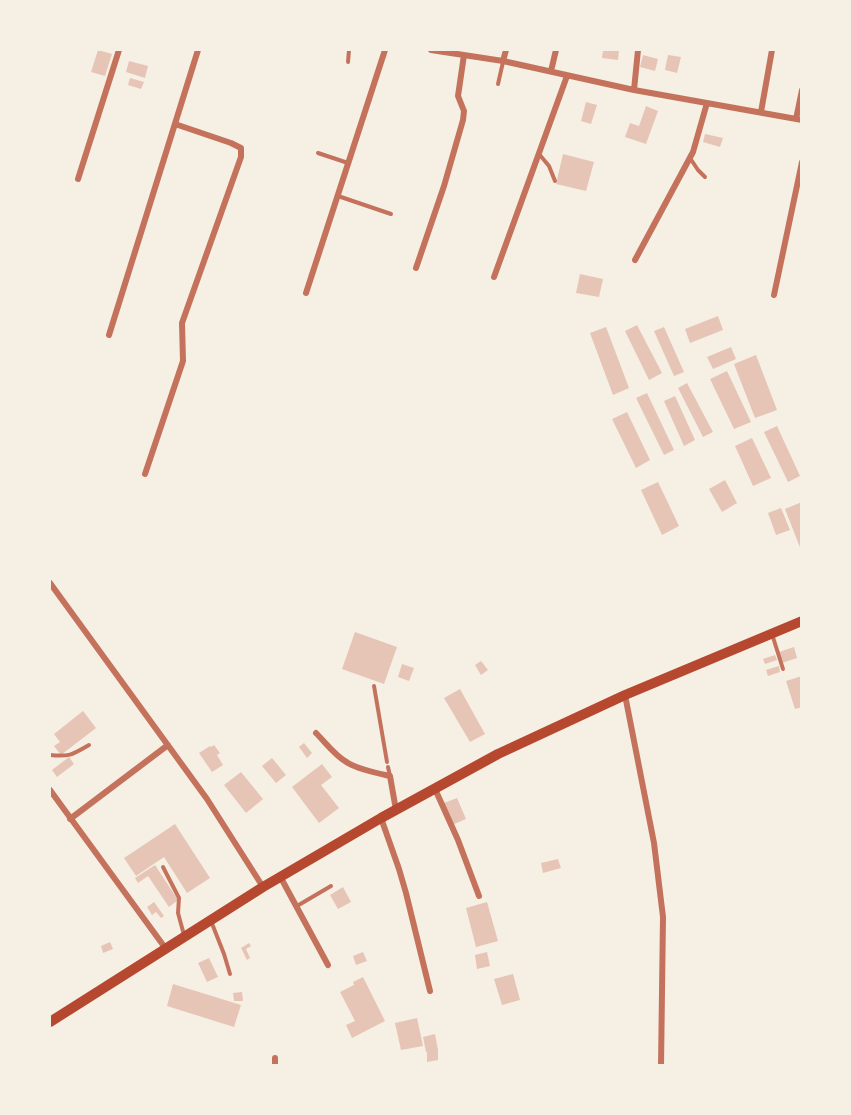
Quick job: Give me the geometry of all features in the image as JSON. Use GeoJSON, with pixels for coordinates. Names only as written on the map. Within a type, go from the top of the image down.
{"type":"FeatureCollection","features":[{"type":"Feature","properties":{"kind":"main road"},"geometry":{"type":"LineString","coordinates":[[50,1022],[263,888],[396,810],[498,754],[626,695],[801,621]]}},
{"type":"Feature","properties":{"kind":"street"},"geometry":{"type":"LineString","coordinates":[[78,178],[119,50]]}},
{"type":"Feature","properties":{"kind":"street"},"geometry":{"type":"LineString","coordinates":[[109,335],[198,50]]}},
{"type":"Feature","properties":{"kind":"street"},"geometry":{"type":"LineString","coordinates":[[306,293],[385,50]]}},
{"type":"Feature","properties":{"kind":"street"},"geometry":{"type":"LineString","coordinates":[[431,50],[503,61],[634,90],[799,120],[801,90]]}},
{"type":"Feature","properties":{"kind":"street"},"geometry":{"type":"LineString","coordinates":[[503,61],[506,50]]}},
{"type":"Feature","properties":{"kind":"street"},"geometry":{"type":"LineString","coordinates":[[551,71],[556,50]]}},
{"type":"Feature","properties":{"kind":"street"},"geometry":{"type":"LineString","coordinates":[[634,90],[638,50]]}},
{"type":"Feature","properties":{"kind":"street"},"geometry":{"type":"LineString","coordinates":[[761,112],[772,50]]}},
{"type":"Feature","properties":{"kind":"street"},"geometry":{"type":"LineString","coordinates":[[416,268],[444,186],[463,120],[464,111],[458,96],[464,55]]}},
{"type":"Feature","properties":{"kind":"street"},"geometry":{"type":"LineString","coordinates":[[494,276],[567,76]]}},
{"type":"Feature","properties":{"kind":"street"},"geometry":{"type":"LineString","coordinates":[[635,260],[697,144],[707,104]]}},
{"type":"Feature","properties":{"kind":"street"},"geometry":{"type":"LineString","coordinates":[[145,474],[183,361],[182,323],[242,152],[241,148],[231,143],[175,124]]}},
{"type":"Feature","properties":{"kind":"street"},"geometry":{"type":"LineString","coordinates":[[774,295],[801,162]]}},
{"type":"Feature","properties":{"kind":"street"},"geometry":{"type":"LineString","coordinates":[[50,583],[207,799],[263,888]]}},
{"type":"Feature","properties":{"kind":"street"},"geometry":{"type":"LineString","coordinates":[[626,695],[654,843],[663,917],[661,1065]]}},
{"type":"Feature","properties":{"kind":"street"},"geometry":{"type":"LineString","coordinates":[[316,733],[335,754],[347,763],[390,776],[396,810]]}},
{"type":"Feature","properties":{"kind":"street"},"geometry":{"type":"LineString","coordinates":[[70,819],[168,745]]}},
{"type":"Feature","properties":{"kind":"street"},"geometry":{"type":"LineString","coordinates":[[435,789],[458,840],[479,896]]}},
{"type":"Feature","properties":{"kind":"street"},"geometry":{"type":"LineString","coordinates":[[50,790],[166,949]]}},
{"type":"Feature","properties":{"kind":"street"},"geometry":{"type":"LineString","coordinates":[[381,819],[406,893],[430,991]]}},
{"type":"Feature","properties":{"kind":"street"},"geometry":{"type":"LineString","coordinates":[[281,878],[328,965]]}},
{"type":"Feature","properties":{"kind":"lane"},"geometry":{"type":"LineString","coordinates":[[348,62],[349,50]]}},
{"type":"Feature","properties":{"kind":"lane"},"geometry":{"type":"LineString","coordinates":[[498,84],[503,61]]}},
{"type":"Feature","properties":{"kind":"lane"},"geometry":{"type":"LineString","coordinates":[[318,153],[348,163]]}},
{"type":"Feature","properties":{"kind":"lane"},"geometry":{"type":"LineString","coordinates":[[539,154],[552,170],[555,181]]}},
{"type":"Feature","properties":{"kind":"lane"},"geometry":{"type":"LineString","coordinates":[[690,158],[705,177]]}},
{"type":"Feature","properties":{"kind":"lane"},"geometry":{"type":"LineString","coordinates":[[338,196],[391,214]]}},
{"type":"Feature","properties":{"kind":"lane"},"geometry":{"type":"LineString","coordinates":[[772,633],[783,669]]}},
{"type":"Feature","properties":{"kind":"lane"},"geometry":{"type":"LineString","coordinates":[[374,686],[390,776]]}},
{"type":"Feature","properties":{"kind":"lane"},"geometry":{"type":"LineString","coordinates":[[50,755],[65,757],[89,745]]}},
{"type":"Feature","properties":{"kind":"lane"},"geometry":{"type":"LineString","coordinates":[[163,867],[180,898],[178,913],[184,937]]}},
{"type":"Feature","properties":{"kind":"lane"},"geometry":{"type":"LineString","coordinates":[[297,906],[331,886]]}},
{"type":"Feature","properties":{"kind":"lane"},"geometry":{"type":"LineString","coordinates":[[211,920],[230,974]]}},
{"type":"Feature","properties":{"kind":"building"},"geometry":{"type":"Polygon","coordinates":[[[98,50],[112,54],[105,76],[91,72],[98,50]]]}},
{"type":"Feature","properties":{"kind":"building"},"geometry":{"type":"Polygon","coordinates":[[[603,50],[619,50],[618,60],[602,58],[603,50]]]}},
{"type":"Feature","properties":{"kind":"building"},"geometry":{"type":"Polygon","coordinates":[[[643,55],[658,59],[655,71],[640,67],[643,55]]]}},
{"type":"Feature","properties":{"kind":"building"},"geometry":{"type":"Polygon","coordinates":[[[668,55],[681,57],[677,73],[665,70],[668,55]]]}},
{"type":"Feature","properties":{"kind":"building"},"geometry":{"type":"Polygon","coordinates":[[[129,61],[148,66],[145,78],[126,72],[129,61]]]}},
{"type":"Feature","properties":{"kind":"building"},"geometry":{"type":"Polygon","coordinates":[[[130,78],[144,82],[141,89],[128,85],[130,78]]]}},
{"type":"Feature","properties":{"kind":"building"},"geometry":{"type":"Polygon","coordinates":[[[586,102],[597,105],[591,124],[581,121],[586,102]]]}},
{"type":"Feature","properties":{"kind":"building"},"geometry":{"type":"Polygon","coordinates":[[[646,106],[658,111],[646,144],[625,137],[630,123],[639,126],[646,106]]]}},
{"type":"Feature","properties":{"kind":"building"},"geometry":{"type":"Polygon","coordinates":[[[705,134],[723,138],[720,147],[703,142],[705,134]]]}},
{"type":"Feature","properties":{"kind":"building"},"geometry":{"type":"Polygon","coordinates":[[[563,154],[594,162],[586,191],[556,184],[563,154]]]}},
{"type":"Feature","properties":{"kind":"building"},"geometry":{"type":"Polygon","coordinates":[[[580,274],[603,279],[599,297],[576,293],[580,274]]]}},
{"type":"Feature","properties":{"kind":"building"},"geometry":{"type":"Polygon","coordinates":[[[718,316],[723,330],[690,343],[685,329],[718,316]]]}},
{"type":"Feature","properties":{"kind":"building"},"geometry":{"type":"Polygon","coordinates":[[[637,325],[662,373],[649,380],[625,331],[637,325]]]}},
{"type":"Feature","properties":{"kind":"building"},"geometry":{"type":"Polygon","coordinates":[[[606,327],[629,388],[613,395],[590,333],[606,327]]]}},
{"type":"Feature","properties":{"kind":"building"},"geometry":{"type":"Polygon","coordinates":[[[664,327],[684,372],[674,376],[654,331],[664,327]]]}},
{"type":"Feature","properties":{"kind":"building"},"geometry":{"type":"Polygon","coordinates":[[[731,347],[736,359],[713,369],[707,357],[731,347]]]}},
{"type":"Feature","properties":{"kind":"building"},"geometry":{"type":"Polygon","coordinates":[[[756,355],[777,410],[755,418],[734,364],[756,355]]]}},
{"type":"Feature","properties":{"kind":"building"},"geometry":{"type":"Polygon","coordinates":[[[727,371],[751,422],[734,429],[710,379],[727,371]]]}},
{"type":"Feature","properties":{"kind":"building"},"geometry":{"type":"Polygon","coordinates":[[[687,383],[713,432],[703,437],[678,388],[687,383]]]}},
{"type":"Feature","properties":{"kind":"building"},"geometry":{"type":"Polygon","coordinates":[[[647,393],[674,450],[664,455],[636,398],[647,393]]]}},
{"type":"Feature","properties":{"kind":"building"},"geometry":{"type":"Polygon","coordinates":[[[675,396],[695,440],[684,446],[664,401],[675,396]]]}},
{"type":"Feature","properties":{"kind":"building"},"geometry":{"type":"Polygon","coordinates":[[[627,412],[650,460],[636,468],[612,419],[627,412]]]}},
{"type":"Feature","properties":{"kind":"building"},"geometry":{"type":"Polygon","coordinates":[[[777,426],[800,476],[788,482],[764,432],[777,426]]]}},
{"type":"Feature","properties":{"kind":"building"},"geometry":{"type":"Polygon","coordinates":[[[752,438],[771,478],[753,486],[735,446],[752,438]]]}},
{"type":"Feature","properties":{"kind":"building"},"geometry":{"type":"Polygon","coordinates":[[[725,480],[737,503],[722,512],[709,489],[725,480]]]}},
{"type":"Feature","properties":{"kind":"building"},"geometry":{"type":"Polygon","coordinates":[[[658,482],[679,526],[662,535],[641,490],[658,482]]]}},
{"type":"Feature","properties":{"kind":"building"},"geometry":{"type":"Polygon","coordinates":[[[802,502],[802,550],[801,550],[785,509],[802,502]]]}},
{"type":"Feature","properties":{"kind":"building"},"geometry":{"type":"Polygon","coordinates":[[[781,508],[790,530],[776,535],[768,513],[781,508]]]}},
{"type":"Feature","properties":{"kind":"building"},"geometry":{"type":"Polygon","coordinates":[[[355,632],[397,647],[384,684],[342,669],[355,632]]]}},
{"type":"Feature","properties":{"kind":"building"},"geometry":{"type":"Polygon","coordinates":[[[794,647],[797,658],[782,663],[779,652],[794,647]]]}},
{"type":"Feature","properties":{"kind":"building"},"geometry":{"type":"Polygon","coordinates":[[[775,655],[777,660],[765,664],[763,659],[775,655]]]}},
{"type":"Feature","properties":{"kind":"building"},"geometry":{"type":"Polygon","coordinates":[[[481,661],[488,670],[481,675],[475,665],[481,661]]]}},
{"type":"Feature","properties":{"kind":"building"},"geometry":{"type":"Polygon","coordinates":[[[402,664],[414,668],[409,681],[398,677],[402,664]]]}},
{"type":"Feature","properties":{"kind":"building"},"geometry":{"type":"Polygon","coordinates":[[[779,666],[780,672],[768,676],[766,670],[779,666]]]}},
{"type":"Feature","properties":{"kind":"building"},"geometry":{"type":"Polygon","coordinates":[[[802,676],[802,707],[795,709],[786,681],[802,676]]]}},
{"type":"Feature","properties":{"kind":"building"},"geometry":{"type":"Polygon","coordinates":[[[460,689],[485,734],[470,742],[444,698],[460,689]]]}},
{"type":"Feature","properties":{"kind":"building"},"geometry":{"type":"Polygon","coordinates":[[[83,711],[96,728],[61,755],[54,746],[60,742],[54,734],[83,711]]]}},
{"type":"Feature","properties":{"kind":"building"},"geometry":{"type":"Polygon","coordinates":[[[304,743],[312,753],[307,758],[299,747],[304,743]]]}},
{"type":"Feature","properties":{"kind":"building"},"geometry":{"type":"Polygon","coordinates":[[[214,745],[220,753],[217,755],[223,765],[212,772],[199,753],[214,745]]]}},
{"type":"Feature","properties":{"kind":"building"},"geometry":{"type":"Polygon","coordinates":[[[69,757],[74,764],[57,777],[52,770],[69,757]]]}},
{"type":"Feature","properties":{"kind":"building"},"geometry":{"type":"Polygon","coordinates":[[[272,758],[286,775],[276,783],[262,766],[272,758]]]}},
{"type":"Feature","properties":{"kind":"building"},"geometry":{"type":"Polygon","coordinates":[[[322,764],[332,777],[321,785],[339,808],[319,823],[292,787],[322,764]]]}},
{"type":"Feature","properties":{"kind":"building"},"geometry":{"type":"Polygon","coordinates":[[[241,772],[263,799],[246,813],[224,785],[241,772]]]}},
{"type":"Feature","properties":{"kind":"building"},"geometry":{"type":"Polygon","coordinates":[[[457,798],[466,819],[452,825],[444,803],[457,798]]]}},
{"type":"Feature","properties":{"kind":"building"},"geometry":{"type":"Polygon","coordinates":[[[175,824],[210,878],[187,893],[164,857],[136,876],[124,858],[175,824]]]}},
{"type":"Feature","properties":{"kind":"building"},"geometry":{"type":"Polygon","coordinates":[[[558,859],[561,868],[543,873],[541,863],[558,859]]]}},
{"type":"Feature","properties":{"kind":"building"},"geometry":{"type":"Polygon","coordinates":[[[155,865],[178,900],[169,907],[148,876],[138,883],[135,878],[155,865]]]}},
{"type":"Feature","properties":{"kind":"building"},"geometry":{"type":"Polygon","coordinates":[[[343,887],[351,902],[338,909],[330,895],[343,887]]]}},
{"type":"Feature","properties":{"kind":"building"},"geometry":{"type":"Polygon","coordinates":[[[154,902],[164,916],[161,918],[156,912],[152,915],[147,907],[154,902]]]}},
{"type":"Feature","properties":{"kind":"building"},"geometry":{"type":"Polygon","coordinates":[[[487,902],[498,941],[476,947],[466,908],[487,902]]]}},
{"type":"Feature","properties":{"kind":"building"},"geometry":{"type":"Polygon","coordinates":[[[110,942],[113,949],[103,953],[101,946],[110,942]]]}},
{"type":"Feature","properties":{"kind":"building"},"geometry":{"type":"Polygon","coordinates":[[[249,943],[251,946],[246,949],[250,958],[247,960],[241,948],[249,943]]]}},
{"type":"Feature","properties":{"kind":"building"},"geometry":{"type":"Polygon","coordinates":[[[363,952],[367,961],[356,965],[353,956],[363,952]]]}},
{"type":"Feature","properties":{"kind":"building"},"geometry":{"type":"Polygon","coordinates":[[[487,952],[490,966],[477,969],[475,955],[487,952]]]}},
{"type":"Feature","properties":{"kind":"building"},"geometry":{"type":"Polygon","coordinates":[[[209,958],[218,977],[207,982],[198,963],[209,958]]]}},
{"type":"Feature","properties":{"kind":"building"},"geometry":{"type":"Polygon","coordinates":[[[513,974],[520,1000],[502,1005],[494,979],[513,974]]]}},
{"type":"Feature","properties":{"kind":"building"},"geometry":{"type":"Polygon","coordinates":[[[363,977],[385,1021],[352,1038],[346,1025],[355,1021],[340,992],[363,977]]]}},
{"type":"Feature","properties":{"kind":"building"},"geometry":{"type":"Polygon","coordinates":[[[173,984],[241,1005],[234,1027],[167,1006],[173,984]]]}},
{"type":"Feature","properties":{"kind":"building"},"geometry":{"type":"Polygon","coordinates":[[[242,992],[243,1001],[234,1001],[233,993],[242,992]]]}},
{"type":"Feature","properties":{"kind":"building"},"geometry":{"type":"Polygon","coordinates":[[[417,1018],[423,1046],[401,1050],[395,1023],[417,1018]]]}},
{"type":"Feature","properties":{"kind":"building"},"geometry":{"type":"Polygon","coordinates":[[[435,1034],[438,1060],[427,1062],[423,1037],[435,1034]]]}}]}
